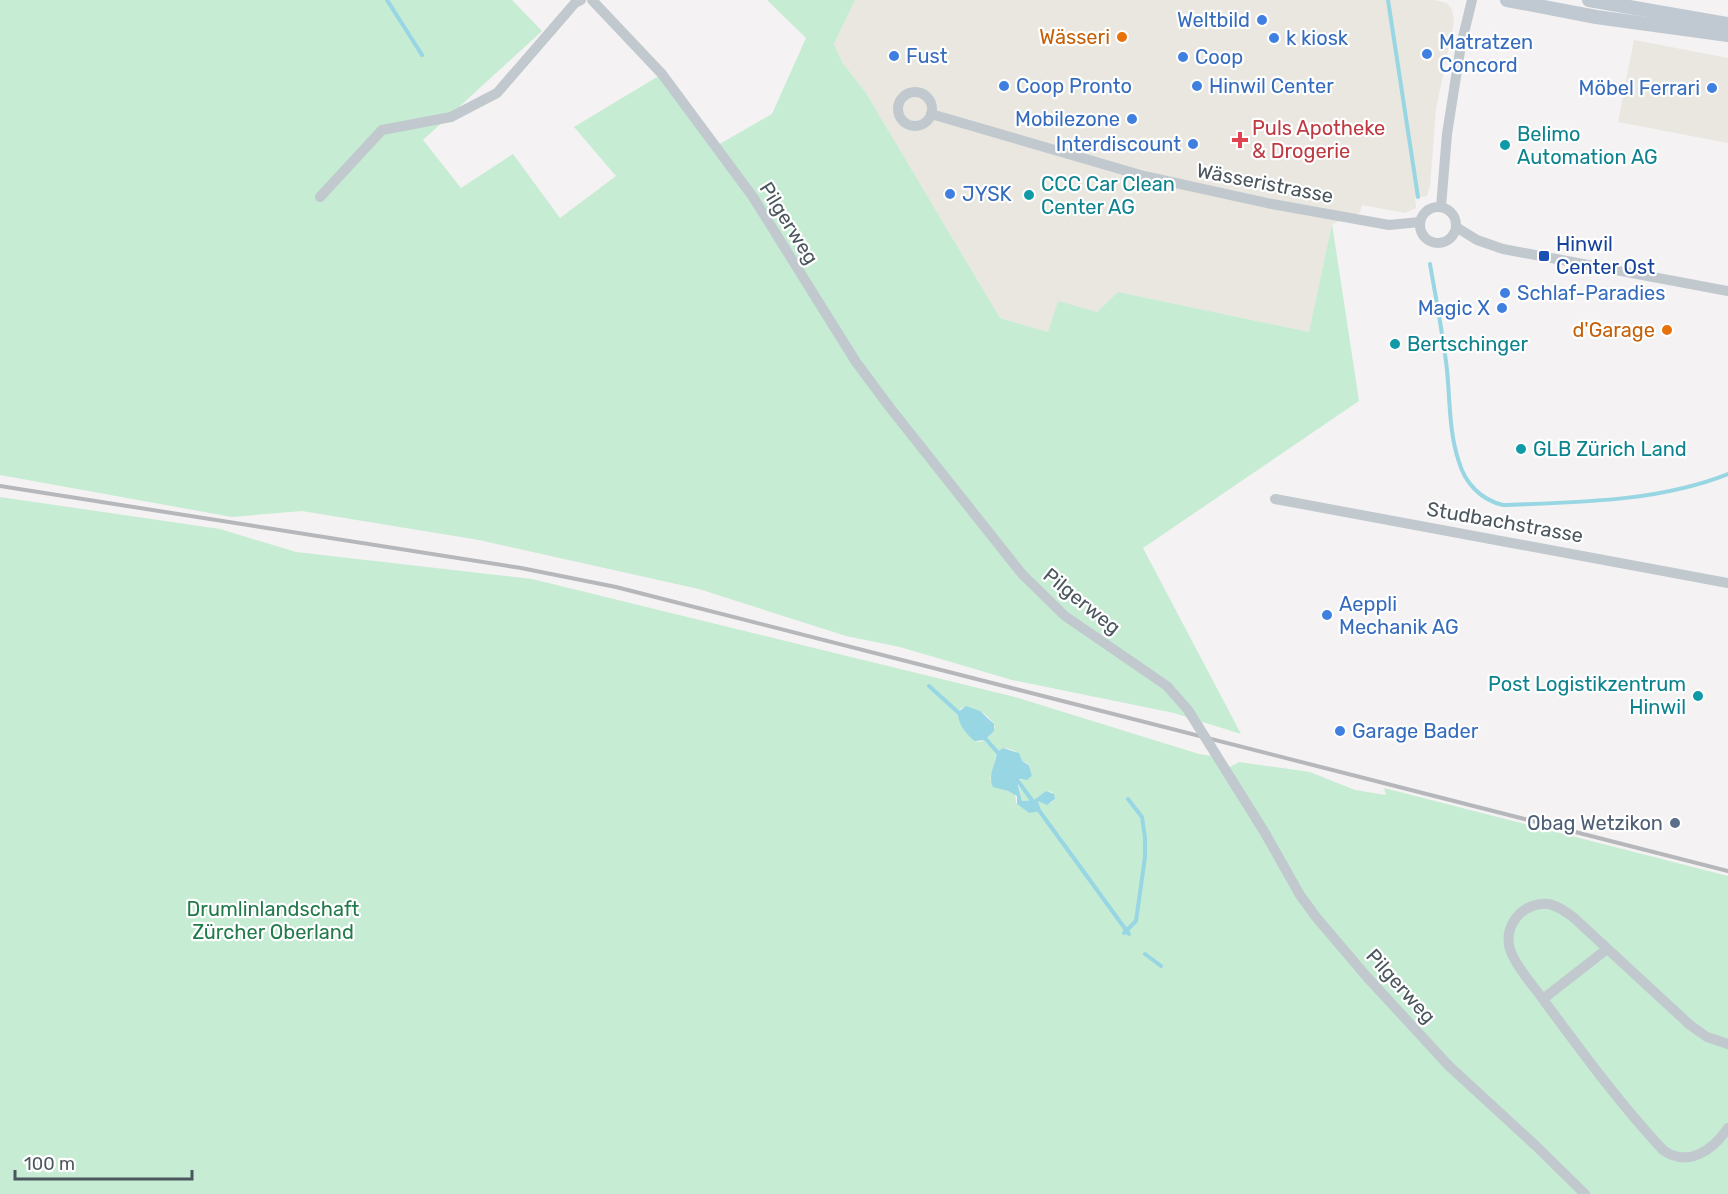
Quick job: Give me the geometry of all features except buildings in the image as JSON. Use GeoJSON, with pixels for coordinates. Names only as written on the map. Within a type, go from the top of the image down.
{"type":"FeatureCollection","features":[{"type":"Feature","properties":{"kind":"main road"},"geometry":{"type":"LineString","coordinates":[[1507,0],[1596,17],[1728,35]]}},
{"type":"Feature","properties":{"kind":"main road"},"geometry":{"type":"LineString","coordinates":[[1589,0],[1728,24]]}},
{"type":"Feature","properties":{"kind":"street"},"geometry":{"type":"LineString","coordinates":[[320,197],[382,130],[451,117],[497,93],[575,3],[581,0]]}},
{"type":"Feature","properties":{"kind":"street","name":"Pilgerweg"},"geometry":{"type":"LineString","coordinates":[[592,0],[642,51],[669,83],[753,197],[856,362],[1022,574],[1065,616],[1167,686],[1198,726],[1265,833],[1300,895],[1316,916],[1367,977],[1449,1066],[1535,1144],[1585,1194]]}},
{"type":"Feature","properties":{"kind":"street"},"geometry":{"type":"LineString","coordinates":[[1441,207],[1447,134],[1461,45],[1472,0]]}},
{"type":"Feature","properties":{"kind":"street","name":"Wässeristrasse"},"geometry":{"type":"LineString","coordinates":[[931,114],[1144,176],[1272,204],[1389,225],[1420,222]]}},
{"type":"Feature","properties":{"kind":"street"},"geometry":{"type":"LineString","coordinates":[[1441,207],[1451,212],[1456,227],[1451,238],[1446,242],[1435,243],[1425,238],[1420,222],[1425,212],[1441,207]]}},
{"type":"Feature","properties":{"kind":"street"},"geometry":{"type":"LineString","coordinates":[[1456,227],[1477,240],[1503,249],[1728,291]]}},
{"type":"Feature","properties":{"kind":"street","name":"Studbachstrasse"},"geometry":{"type":"LineString","coordinates":[[1275,499],[1728,583]]}},
{"type":"Feature","properties":{"kind":"street"},"geometry":{"type":"LineString","coordinates":[[1728,1044],[1713,1040],[1690,1025],[1559,907],[1542,904],[1526,909],[1519,914],[1510,928],[1509,945],[1515,960],[1657,1144],[1668,1154],[1681,1158],[1700,1154],[1716,1143],[1728,1128]]}},
{"type":"Feature","properties":{"kind":"street"},"geometry":{"type":"LineString","coordinates":[[1543,999],[1607,949]]}},
{"type":"Feature","properties":{"kind":"shaded area"},"geometry":{"type":"Polygon","coordinates":[[[855,0],[1434,0],[1447,3],[1452,10],[1454,22],[1436,109],[1430,186],[1427,196],[1415,198],[1416,208],[1405,213],[1362,205],[1360,213],[1332,224],[1309,332],[1118,292],[1097,312],[1048,332],[1000,318],[866,93],[842,62],[834,44],[855,0]]]}},
{"type":"Feature","properties":{"kind":"shaded area"},"geometry":{"type":"Polygon","coordinates":[[[1634,40],[1728,58],[1728,143],[1618,122],[1634,40]]]}},
{"type":"Feature","properties":{"kind":"green space"},"geometry":{"type":"Polygon","coordinates":[[[0,0],[512,0],[542,31],[423,140],[461,188],[513,154],[560,218],[616,176],[574,127],[662,74],[716,146],[772,114],[806,38],[767,0],[855,0],[834,44],[842,62],[866,93],[1000,318],[1048,332],[1058,301],[1097,312],[1118,292],[1309,332],[1332,224],[1359,401],[1143,548],[1241,734],[1174,713],[1012,680],[900,647],[846,636],[699,589],[479,540],[302,511],[232,517],[0,475],[0,0]]]}},
{"type":"Feature","properties":{"kind":"green space","name":"Drumlinlandschaft Zürcher Oberland"},"geometry":{"type":"Polygon","coordinates":[[[0,497],[220,529],[296,552],[532,579],[1015,697],[1199,754],[1219,757],[1230,767],[1239,762],[1310,772],[1355,790],[1386,795],[1384,788],[1728,876],[1728,1194],[0,1194],[0,497]],[[964,707],[960,709],[958,716],[966,733],[978,742],[986,739],[995,727],[993,722],[982,713],[964,707]],[[1003,748],[997,752],[990,780],[1000,788],[1015,794],[1016,803],[1029,813],[1038,812],[1040,809],[1038,801],[1051,803],[1055,799],[1052,792],[1046,791],[1034,800],[1022,801],[1018,780],[1025,780],[1032,776],[1029,764],[1023,762],[1016,752],[1003,748]]]}},
{"type":"Feature","properties":{"kind":"water"},"geometry":{"type":"Polygon","coordinates":[[[966,706],[980,711],[994,724],[994,731],[985,740],[975,741],[963,728],[958,712],[966,706]]]}},
{"type":"Feature","properties":{"kind":"water"},"geometry":{"type":"Polygon","coordinates":[[[1003,748],[1019,753],[1023,762],[1029,765],[1032,776],[1027,780],[1017,781],[1022,801],[1034,800],[1046,791],[1054,794],[1055,799],[1047,805],[1038,801],[1041,811],[1029,813],[1017,804],[1017,796],[993,787],[992,770],[997,752],[1003,748]]]}},
{"type":"Feature","properties":{"kind":"waterway"},"geometry":{"type":"LineString","coordinates":[[387,0],[422,55]]}},
{"type":"Feature","properties":{"kind":"waterway"},"geometry":{"type":"LineString","coordinates":[[1388,0],[1418,197]]}},
{"type":"Feature","properties":{"kind":"waterway"},"geometry":{"type":"LineString","coordinates":[[1430,264],[1447,370],[1456,451],[1465,477],[1481,495],[1503,505],[1617,499],[1673,490],[1728,474]]}},
{"type":"Feature","properties":{"kind":"waterway"},"geometry":{"type":"LineString","coordinates":[[929,686],[961,715]]}},
{"type":"Feature","properties":{"kind":"waterway"},"geometry":{"type":"LineString","coordinates":[[984,737],[999,754]]}},
{"type":"Feature","properties":{"kind":"waterway"},"geometry":{"type":"LineString","coordinates":[[1015,777],[1034,803]]}},
{"type":"Feature","properties":{"kind":"waterway"},"geometry":{"type":"LineString","coordinates":[[1124,933],[1136,921],[1145,857],[1142,817],[1128,799]]}},
{"type":"Feature","properties":{"kind":"waterway"},"geometry":{"type":"LineString","coordinates":[[1038,809],[1129,934]]}},
{"type":"Feature","properties":{"kind":"waterway"},"geometry":{"type":"LineString","coordinates":[[1145,954],[1161,966]]}},
{"type":"Feature","properties":{"kind":"railway"},"geometry":{"type":"LineString","coordinates":[[0,486],[521,568],[616,587],[1728,871]]}},
{"type":"Feature","properties":{"kind":"place","name":"Weltbild"},"geometry":{"type":"Point","coordinates":[1262,20]}},
{"type":"Feature","properties":{"kind":"place","name":"Wässeri"},"geometry":{"type":"Point","coordinates":[1122,37]}},
{"type":"Feature","properties":{"kind":"place","name":"k kiosk"},"geometry":{"type":"Point","coordinates":[1274,38]}},
{"type":"Feature","properties":{"kind":"place","name":"Matratzen Concord"},"geometry":{"type":"Point","coordinates":[1427,54]}},
{"type":"Feature","properties":{"kind":"place","name":"Fust"},"geometry":{"type":"Point","coordinates":[894,56]}},
{"type":"Feature","properties":{"kind":"place","name":"Coop"},"geometry":{"type":"Point","coordinates":[1183,57]}},
{"type":"Feature","properties":{"kind":"place","name":"Coop Pronto"},"geometry":{"type":"Point","coordinates":[1004,86]}},
{"type":"Feature","properties":{"kind":"place","name":"Hinwil Center"},"geometry":{"type":"Point","coordinates":[1197,86]}},
{"type":"Feature","properties":{"kind":"place","name":"Möbel Ferrari"},"geometry":{"type":"Point","coordinates":[1712,88]}},
{"type":"Feature","properties":{"kind":"place","name":"Mobilezone"},"geometry":{"type":"Point","coordinates":[1132,119]}},
{"type":"Feature","properties":{"kind":"place","name":"Puls Apotheke & Drogerie"},"geometry":{"type":"Point","coordinates":[1240,140]}},
{"type":"Feature","properties":{"kind":"place","name":"Interdiscount"},"geometry":{"type":"Point","coordinates":[1193,144]}},
{"type":"Feature","properties":{"kind":"place","name":"Belimo Automation AG"},"geometry":{"type":"Point","coordinates":[1505,145]}},
{"type":"Feature","properties":{"kind":"place","name":"JYSK"},"geometry":{"type":"Point","coordinates":[950,194]}},
{"type":"Feature","properties":{"kind":"place","name":"CCC Car Clean Center AG"},"geometry":{"type":"Point","coordinates":[1029,195]}},
{"type":"Feature","properties":{"kind":"place","name":"Hinwil Center Ost"},"geometry":{"type":"Point","coordinates":[1544,256]}},
{"type":"Feature","properties":{"kind":"place","name":"Schlaf-Paradies"},"geometry":{"type":"Point","coordinates":[1505,293]}},
{"type":"Feature","properties":{"kind":"place","name":"Magic X"},"geometry":{"type":"Point","coordinates":[1502,308]}},
{"type":"Feature","properties":{"kind":"place","name":"d'Garage"},"geometry":{"type":"Point","coordinates":[1667,330]}},
{"type":"Feature","properties":{"kind":"place","name":"Bertschinger"},"geometry":{"type":"Point","coordinates":[1395,344]}},
{"type":"Feature","properties":{"kind":"place","name":"GLB Zürich Land"},"geometry":{"type":"Point","coordinates":[1521,449]}},
{"type":"Feature","properties":{"kind":"place","name":"Aeppli Mechanik AG"},"geometry":{"type":"Point","coordinates":[1327,615]}},
{"type":"Feature","properties":{"kind":"place","name":"Post Logistikzentrum Hinwil"},"geometry":{"type":"Point","coordinates":[1698,696]}},
{"type":"Feature","properties":{"kind":"place","name":"Garage Bader"},"geometry":{"type":"Point","coordinates":[1340,731]}},
{"type":"Feature","properties":{"kind":"place","name":"Obag Wetzikon"},"geometry":{"type":"Point","coordinates":[1675,823]}}]}
